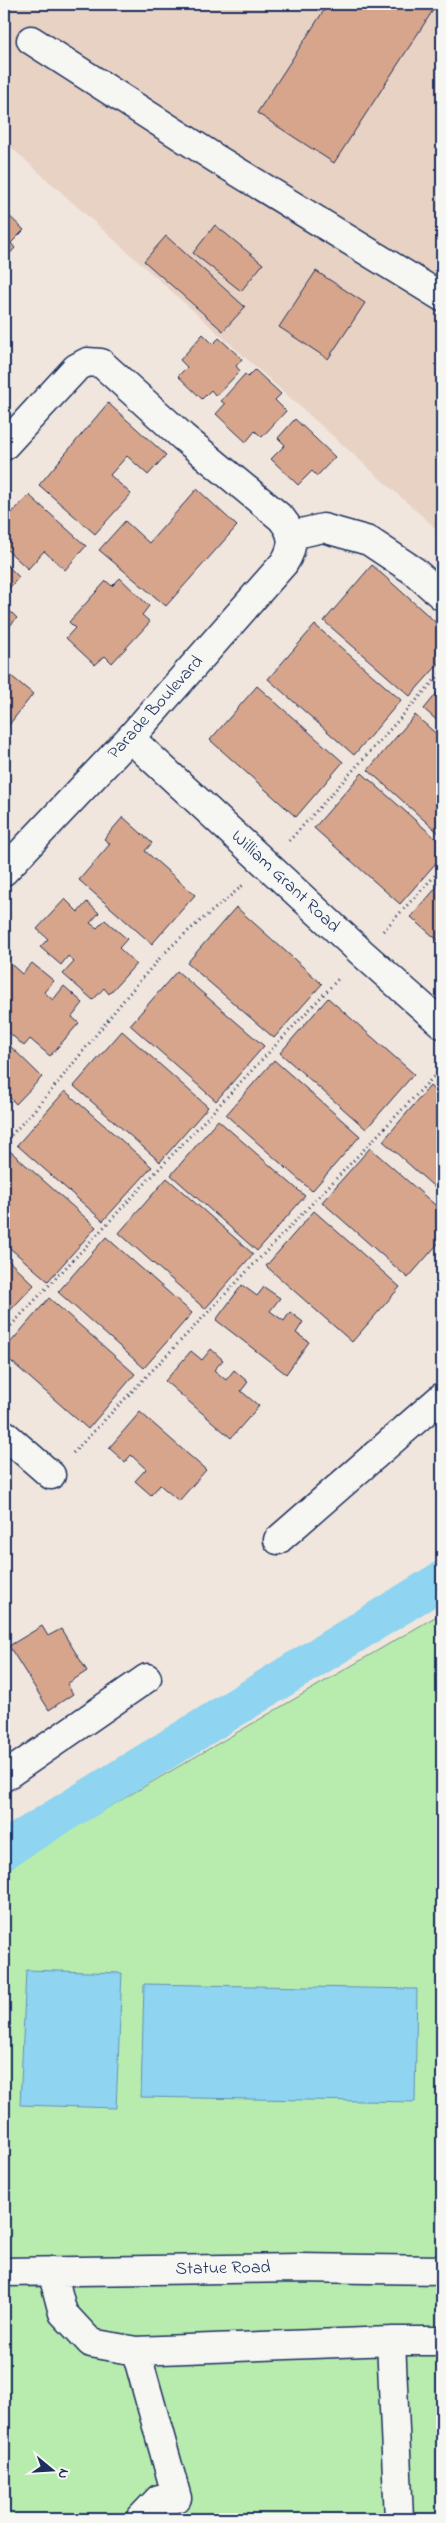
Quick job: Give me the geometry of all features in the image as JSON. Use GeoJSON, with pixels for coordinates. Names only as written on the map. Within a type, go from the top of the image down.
{"type":"FeatureCollection","features":[{"type":"Feature","properties":{"kind":"street"},"geometry":{"type":"LineString","coordinates":[[30,40],[215,158],[442,297]]}},
{"type":"Feature","properties":{"kind":"street"},"geometry":{"type":"LineString","coordinates":[[4,446],[76,368],[88,362],[101,363],[183,437],[281,518],[292,535],[324,528],[369,541],[414,571],[442,596]]}},
{"type":"Feature","properties":{"kind":"street","name":"Parade Boulevard"},"geometry":{"type":"LineString","coordinates":[[4,871],[130,738],[284,563],[292,545],[292,535]]}},
{"type":"Feature","properties":{"kind":"street","name":"William Grant Road"},"geometry":{"type":"LineString","coordinates":[[130,738],[362,953],[442,1024]]}},
{"type":"Feature","properties":{"kind":"street"},"geometry":{"type":"LineString","coordinates":[[278,1540],[442,1397]]}},
{"type":"Feature","properties":{"kind":"street"},"geometry":{"type":"LineString","coordinates":[[4,1434],[51,1475]]}},
{"type":"Feature","properties":{"kind":"street"},"geometry":{"type":"LineString","coordinates":[[4,1777],[147,1678]]}},
{"type":"Feature","properties":{"kind":"street","name":"Statue Road"},"geometry":{"type":"LineString","coordinates":[[4,2272],[298,2268],[442,2270]]}},
{"type":"Feature","properties":{"kind":"street"},"geometry":{"type":"LineString","coordinates":[[52,2271],[62,2313],[91,2343],[136,2351],[392,2341],[442,2341]]}},
{"type":"Feature","properties":{"kind":"street"},"geometry":{"type":"LineString","coordinates":[[392,2341],[399,2519]]}},
{"type":"Feature","properties":{"kind":"street"},"geometry":{"type":"LineString","coordinates":[[136,2351],[177,2498],[160,2499],[140,2519]]}},
{"type":"Feature","properties":{"kind":"path"},"geometry":{"type":"LineString","coordinates":[[4,1142],[58,1082],[112,1013],[161,956],[267,864],[442,672]]}},
{"type":"Feature","properties":{"kind":"path"},"geometry":{"type":"LineString","coordinates":[[4,1333],[442,868]]}},
{"type":"Feature","properties":{"kind":"path"},"geometry":{"type":"LineString","coordinates":[[51,1475],[442,1068]]}},
{"type":"Feature","properties":{"kind":"shaded area"},"geometry":{"type":"Polygon","coordinates":[[[4,4],[442,4],[442,534],[4,141],[4,4]]]}},
{"type":"Feature","properties":{"kind":"green space"},"geometry":{"type":"Polygon","coordinates":[[[442,1613],[442,2519],[4,2519],[4,1872],[56,1838],[442,1613]]]}},
{"type":"Feature","properties":{"kind":"water"},"geometry":{"type":"Polygon","coordinates":[[[26,1970],[122,1973],[116,2108],[20,2105],[26,1970]]]}},
{"type":"Feature","properties":{"kind":"water"},"geometry":{"type":"Polygon","coordinates":[[[144,1984],[417,1989],[415,2102],[141,2097],[144,1984]]]}},
{"type":"Feature","properties":{"kind":"building"},"geometry":{"type":"Polygon","coordinates":[[[328,4],[437,4],[334,163],[257,113],[328,4]]]}},
{"type":"Feature","properties":{"kind":"building"},"geometry":{"type":"Polygon","coordinates":[[[4,211],[24,230],[11,243],[15,248],[4,260],[4,211]]]}},
{"type":"Feature","properties":{"kind":"building"},"geometry":{"type":"Polygon","coordinates":[[[215,225],[263,264],[241,291],[193,253],[215,225]]]}},
{"type":"Feature","properties":{"kind":"building"},"geometry":{"type":"Polygon","coordinates":[[[166,236],[245,307],[223,331],[144,261],[166,236]]]}},
{"type":"Feature","properties":{"kind":"building"},"geometry":{"type":"Polygon","coordinates":[[[316,271],[365,303],[328,359],[279,327],[316,271]]]}},
{"type":"Feature","properties":{"kind":"building"},"geometry":{"type":"Polygon","coordinates":[[[203,334],[213,344],[219,338],[242,359],[236,366],[240,371],[216,396],[211,390],[202,399],[178,376],[187,367],[180,360],[203,334]]]}},
{"type":"Feature","properties":{"kind":"building"},"geometry":{"type":"Polygon","coordinates":[[[255,370],[281,394],[275,400],[286,411],[262,437],[255,431],[246,442],[216,414],[225,404],[221,401],[245,374],[248,377],[255,370]]]}},
{"type":"Feature","properties":{"kind":"building"},"geometry":{"type":"Polygon","coordinates":[[[108,403],[166,455],[148,475],[127,456],[110,475],[131,494],[95,534],[39,485],[108,403]]]}},
{"type":"Feature","properties":{"kind":"building"},"geometry":{"type":"Polygon","coordinates":[[[295,419],[335,457],[317,476],[312,471],[298,485],[271,459],[285,445],[278,438],[295,419]]]}},
{"type":"Feature","properties":{"kind":"building"},"geometry":{"type":"Polygon","coordinates":[[[197,489],[237,526],[166,606],[99,550],[125,521],[149,543],[197,489]]]}},
{"type":"Feature","properties":{"kind":"building"},"geometry":{"type":"Polygon","coordinates":[[[29,495],[86,546],[65,570],[44,551],[28,569],[4,547],[4,521],[29,495]]]}},
{"type":"Feature","properties":{"kind":"building"},"geometry":{"type":"Polygon","coordinates":[[[4,562],[19,577],[4,594],[4,562]]]}},
{"type":"Feature","properties":{"kind":"building"},"geometry":{"type":"Polygon","coordinates":[[[372,565],[442,628],[442,660],[410,696],[324,621],[372,565]]]}},
{"type":"Feature","properties":{"kind":"building"},"geometry":{"type":"Polygon","coordinates":[[[120,578],[149,606],[142,615],[150,622],[112,663],[105,656],[95,665],[66,638],[75,628],[69,622],[106,581],[112,586],[120,578]]]}},
{"type":"Feature","properties":{"kind":"building"},"geometry":{"type":"Polygon","coordinates":[[[4,605],[17,618],[4,632],[4,605]]]}},
{"type":"Feature","properties":{"kind":"building"},"geometry":{"type":"Polygon","coordinates":[[[315,625],[401,700],[354,755],[268,679],[315,625]]]}},
{"type":"Feature","properties":{"kind":"building"},"geometry":{"type":"Polygon","coordinates":[[[4,670],[33,694],[5,730],[4,729],[4,670]]]}},
{"type":"Feature","properties":{"kind":"building"},"geometry":{"type":"Polygon","coordinates":[[[257,686],[343,762],[296,817],[210,740],[257,686]]]}},
{"type":"Feature","properties":{"kind":"building"},"geometry":{"type":"Polygon","coordinates":[[[442,687],[442,725],[424,709],[442,687]]]}},
{"type":"Feature","properties":{"kind":"building"},"geometry":{"type":"Polygon","coordinates":[[[415,715],[442,739],[442,836],[368,770],[415,715]]]}},
{"type":"Feature","properties":{"kind":"building"},"geometry":{"type":"Polygon","coordinates":[[[362,773],[442,844],[442,856],[400,904],[314,828],[362,773]]]}},
{"type":"Feature","properties":{"kind":"building"},"geometry":{"type":"Polygon","coordinates":[[[123,817],[152,843],[145,851],[195,895],[152,944],[79,880],[110,844],[104,839],[123,817]]]}},
{"type":"Feature","properties":{"kind":"building"},"geometry":{"type":"Polygon","coordinates":[[[442,881],[442,944],[411,917],[442,881]]]}},
{"type":"Feature","properties":{"kind":"building"},"geometry":{"type":"Polygon","coordinates":[[[65,899],[78,912],[87,902],[99,913],[90,923],[97,928],[105,920],[127,939],[119,948],[136,964],[109,994],[104,988],[93,1000],[63,974],[74,962],[68,956],[61,965],[40,947],[48,939],[37,929],[65,899]]]}},
{"type":"Feature","properties":{"kind":"building"},"geometry":{"type":"Polygon","coordinates":[[[236,907],[322,984],[274,1038],[187,963],[236,907]]]}},
{"type":"Feature","properties":{"kind":"building"},"geometry":{"type":"Polygon","coordinates":[[[5,959],[22,974],[32,963],[54,981],[44,992],[53,1000],[64,986],[83,1003],[72,1017],[79,1023],[50,1056],[30,1039],[24,1046],[4,1028],[4,1022],[7,1018],[4,1016],[5,959]]]}},
{"type":"Feature","properties":{"kind":"building"},"geometry":{"type":"Polygon","coordinates":[[[177,971],[264,1046],[216,1101],[130,1025],[177,971]]]}},
{"type":"Feature","properties":{"kind":"building"},"geometry":{"type":"Polygon","coordinates":[[[328,998],[414,1074],[366,1129],[280,1053],[328,998]]]}},
{"type":"Feature","properties":{"kind":"building"},"geometry":{"type":"Polygon","coordinates":[[[122,1031],[208,1107],[160,1162],[74,1086],[122,1031]]]}},
{"type":"Feature","properties":{"kind":"building"},"geometry":{"type":"Polygon","coordinates":[[[4,1040],[42,1077],[16,1104],[4,1092],[4,1040]]]}},
{"type":"Feature","properties":{"kind":"building"},"geometry":{"type":"Polygon","coordinates":[[[274,1060],[360,1136],[312,1191],[226,1115],[274,1060]]]}},
{"type":"Feature","properties":{"kind":"building"},"geometry":{"type":"Polygon","coordinates":[[[430,1086],[442,1097],[442,1194],[383,1141],[430,1086]]]}},
{"type":"Feature","properties":{"kind":"building"},"geometry":{"type":"Polygon","coordinates":[[[65,1091],[152,1167],[103,1221],[17,1145],[65,1091]]]}},
{"type":"Feature","properties":{"kind":"building"},"geometry":{"type":"Polygon","coordinates":[[[218,1120],[305,1196],[257,1251],[171,1175],[218,1120]]]}},
{"type":"Feature","properties":{"kind":"building"},"geometry":{"type":"Polygon","coordinates":[[[370,1148],[442,1211],[442,1239],[408,1278],[322,1202],[370,1148]]]}},
{"type":"Feature","properties":{"kind":"building"},"geometry":{"type":"Polygon","coordinates":[[[10,1151],[96,1227],[48,1281],[4,1243],[4,1158],[10,1151]]]}},
{"type":"Feature","properties":{"kind":"building"},"geometry":{"type":"Polygon","coordinates":[[[167,1178],[253,1254],[205,1309],[119,1233],[167,1178]]]}},
{"type":"Feature","properties":{"kind":"building"},"geometry":{"type":"Polygon","coordinates":[[[314,1211],[400,1287],[352,1342],[266,1266],[314,1211]]]}},
{"type":"Feature","properties":{"kind":"building"},"geometry":{"type":"Polygon","coordinates":[[[106,1237],[192,1313],[144,1368],[58,1292],[106,1237]]]}},
{"type":"Feature","properties":{"kind":"building"},"geometry":{"type":"Polygon","coordinates":[[[4,1256],[34,1285],[4,1317],[4,1256]]]}},
{"type":"Feature","properties":{"kind":"building"},"geometry":{"type":"Polygon","coordinates":[[[242,1285],[257,1296],[264,1287],[280,1298],[270,1311],[284,1321],[290,1312],[303,1322],[296,1333],[309,1342],[286,1374],[216,1320],[242,1285]]]}},
{"type":"Feature","properties":{"kind":"building"},"geometry":{"type":"Polygon","coordinates":[[[49,1298],[135,1374],[88,1429],[4,1355],[4,1350],[49,1298]]]}},
{"type":"Feature","properties":{"kind":"building"},"geometry":{"type":"Polygon","coordinates":[[[211,1349],[223,1360],[214,1370],[226,1380],[234,1370],[248,1382],[241,1391],[259,1406],[231,1438],[165,1381],[191,1351],[202,1360],[211,1349]]]}},
{"type":"Feature","properties":{"kind":"building"},"geometry":{"type":"Polygon","coordinates":[[[140,1412],[206,1470],[179,1501],[160,1485],[151,1495],[135,1481],[146,1469],[131,1455],[125,1462],[109,1448],[140,1412]]]}},
{"type":"Feature","properties":{"kind":"building"},"geometry":{"type":"Polygon","coordinates":[[[42,1626],[48,1636],[61,1629],[87,1671],[67,1684],[73,1694],[49,1710],[9,1646],[42,1626]]]}},
{"type":"Feature","properties":{"kind":"waterway"},"geometry":{"type":"LineString","coordinates":[[4,1850],[442,1580]]}}]}
